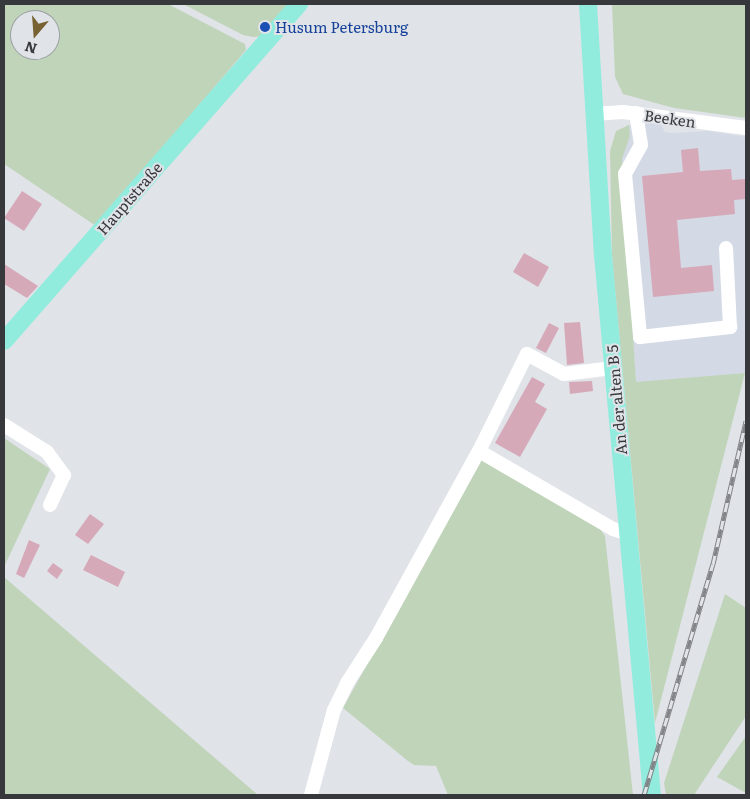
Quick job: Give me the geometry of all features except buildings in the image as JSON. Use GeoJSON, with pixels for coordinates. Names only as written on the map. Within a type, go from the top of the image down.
{"type":"FeatureCollection","features":[{"type":"Feature","properties":{"kind":"main road","name":"Hauptstraße"},"geometry":{"type":"LineString","coordinates":[[4,341],[299,4]]}},
{"type":"Feature","properties":{"kind":"main road","name":"An der alten B 5"},"geometry":{"type":"LineString","coordinates":[[588,4],[594,114],[613,368],[652,795]]}},
{"type":"Feature","properties":{"kind":"street","name":"Beeken"},"geometry":{"type":"LineString","coordinates":[[594,114],[636,113],[746,128]]}},
{"type":"Feature","properties":{"kind":"street"},"geometry":{"type":"LineString","coordinates":[[636,113],[641,145],[625,174],[640,337],[730,327],[726,248]]}},
{"type":"Feature","properties":{"kind":"street"},"geometry":{"type":"LineString","coordinates":[[311,795],[334,710],[479,451],[527,354],[564,374],[613,368]]}},
{"type":"Feature","properties":{"kind":"street"},"geometry":{"type":"LineString","coordinates":[[4,425],[47,452],[64,475],[50,505]]}},
{"type":"Feature","properties":{"kind":"street"},"geometry":{"type":"LineString","coordinates":[[479,451],[613,529],[628,534]]}},
{"type":"Feature","properties":{"kind":"shaded area"},"geometry":{"type":"Polygon","coordinates":[[[660,123],[665,132],[671,133],[709,131],[746,137],[745,373],[636,383],[622,159],[629,125],[660,123]]]}},
{"type":"Feature","properties":{"kind":"green space"},"geometry":{"type":"Polygon","coordinates":[[[4,4],[168,4],[245,44],[246,50],[96,226],[4,164],[4,4]]]}},
{"type":"Feature","properties":{"kind":"green space"},"geometry":{"type":"Polygon","coordinates":[[[183,4],[290,4],[263,36],[253,37],[243,35],[183,4]]]}},
{"type":"Feature","properties":{"kind":"green space"},"geometry":{"type":"Polygon","coordinates":[[[612,4],[746,4],[746,118],[674,108],[623,94],[615,77],[612,4]]]}},
{"type":"Feature","properties":{"kind":"green space"},"geometry":{"type":"Polygon","coordinates":[[[629,125],[630,136],[622,159],[636,382],[745,373],[655,723],[612,256],[610,151],[616,131],[629,125]]]}},
{"type":"Feature","properties":{"kind":"green space"},"geometry":{"type":"Polygon","coordinates":[[[4,438],[50,469],[4,567],[4,438]]]}},
{"type":"Feature","properties":{"kind":"green space"},"geometry":{"type":"Polygon","coordinates":[[[481,459],[600,529],[605,536],[633,795],[448,795],[436,766],[414,765],[343,708],[481,459]]]}},
{"type":"Feature","properties":{"kind":"green space"},"geometry":{"type":"Polygon","coordinates":[[[4,577],[258,795],[4,795],[4,577]]]}},
{"type":"Feature","properties":{"kind":"green space"},"geometry":{"type":"Polygon","coordinates":[[[725,594],[746,608],[746,716],[694,795],[666,795],[664,783],[725,594]]]}},
{"type":"Feature","properties":{"kind":"green space"},"geometry":{"type":"Polygon","coordinates":[[[746,736],[746,793],[717,777],[746,736]]]}},
{"type":"Feature","properties":{"kind":"railway"},"geometry":{"type":"LineString","coordinates":[[644,795],[713,564],[746,421]]}},
{"type":"Feature","properties":{"kind":"place","name":"Husum Petersburg"},"geometry":{"type":"Point","coordinates":[265,27]}}]}
